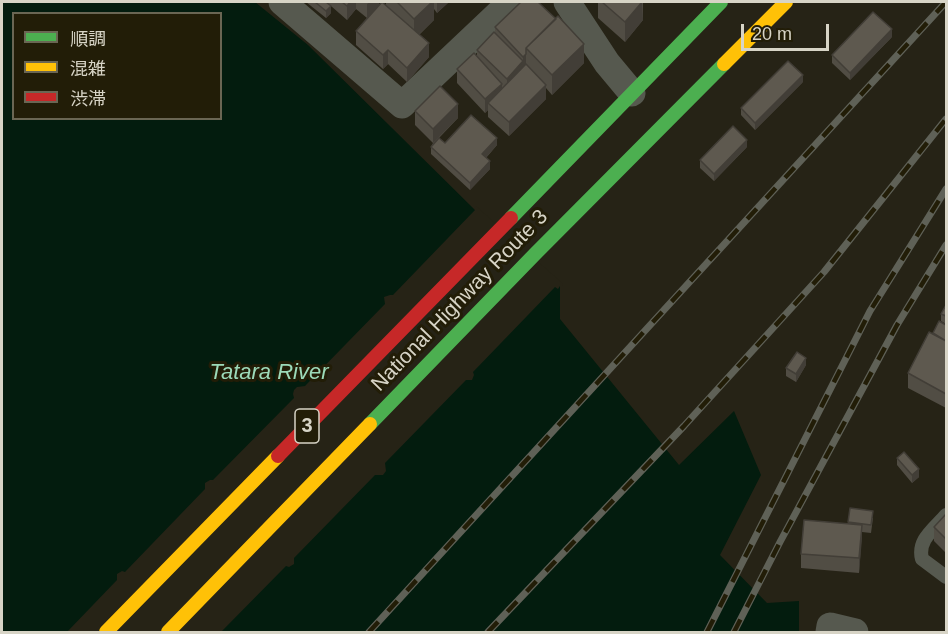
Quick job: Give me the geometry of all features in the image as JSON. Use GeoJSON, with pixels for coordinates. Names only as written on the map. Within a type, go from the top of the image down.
{"type":"FeatureCollection","features":[{"type":"Feature","properties":{"kind":"highway","name":"National Highway Route 3"},"geometry":{"type":"LineString","coordinates":[[106,633],[721,2]]}},
{"type":"Feature","properties":{"kind":"highway","name":"National Highway Route 3"},"geometry":{"type":"LineString","coordinates":[[168,633],[535,254],[786,2]]}},
{"type":"Feature","properties":{"kind":"street"},"geometry":{"type":"LineString","coordinates":[[282,2],[402,105],[511,2]]}},
{"type":"Feature","properties":{"kind":"street"},"geometry":{"type":"LineString","coordinates":[[567,2],[607,63],[632,93]]}},
{"type":"Feature","properties":{"kind":"street"},"geometry":{"type":"LineString","coordinates":[[830,633],[830,626],[855,633]]}},
{"type":"Feature","properties":{"kind":"lane"},"geometry":{"type":"LineString","coordinates":[[946,515],[924,539],[920,552],[922,559],[946,577]]}},
{"type":"Feature","properties":{"kind":"water","name":"Tatara River"},"geometry":{"type":"Polygon","coordinates":[[[2,2],[255,2],[308,45],[475,210],[560,286],[560,319],[679,465],[734,411],[761,475],[720,555],[767,603],[799,601],[799,632],[2,632],[2,2]]]}},
{"type":"Feature","properties":{"kind":"pier"},"geometry":{"type":"Polygon","coordinates":[[[476,206],[563,286],[558,289],[555,287],[473,372],[472,380],[466,380],[385,463],[386,471],[383,475],[375,475],[294,558],[294,564],[286,566],[221,632],[67,632],[117,580],[117,574],[125,572],[205,489],[205,483],[213,480],[294,398],[294,390],[305,386],[385,304],[384,297],[393,295],[475,210],[476,206]]]}},
{"type":"Feature","properties":{"kind":"building"},"geometry":{"type":"Polygon","coordinates":[[[315,2],[326,2],[331,6],[326,11],[315,2]]]}},
{"type":"Feature","properties":{"kind":"building"},"geometry":{"type":"Polygon","coordinates":[[[382,2],[429,43],[407,68],[388,50],[383,55],[356,31],[382,2]]]}},
{"type":"Feature","properties":{"kind":"building"},"geometry":{"type":"Polygon","coordinates":[[[397,2],[432,2],[414,19],[397,2]]]}},
{"type":"Feature","properties":{"kind":"building"},"geometry":{"type":"Polygon","coordinates":[[[521,2],[538,2],[556,19],[526,48],[526,54],[523,57],[495,27],[521,2]]]}},
{"type":"Feature","properties":{"kind":"building"},"geometry":{"type":"Polygon","coordinates":[[[602,2],[642,2],[625,22],[602,2]]]}},
{"type":"Feature","properties":{"kind":"building"},"geometry":{"type":"Polygon","coordinates":[[[873,12],[892,29],[850,73],[832,55],[873,12]]]}},
{"type":"Feature","properties":{"kind":"building"},"geometry":{"type":"Polygon","coordinates":[[[558,16],[584,44],[552,75],[526,48],[558,16]]]}},
{"type":"Feature","properties":{"kind":"building"},"geometry":{"type":"Polygon","coordinates":[[[494,32],[523,61],[507,79],[477,50],[494,32]]]}},
{"type":"Feature","properties":{"kind":"building"},"geometry":{"type":"Polygon","coordinates":[[[474,53],[502,84],[485,99],[457,69],[474,53]]]}},
{"type":"Feature","properties":{"kind":"building"},"geometry":{"type":"Polygon","coordinates":[[[788,61],[803,75],[755,123],[741,108],[788,61]]]}},
{"type":"Feature","properties":{"kind":"building"},"geometry":{"type":"Polygon","coordinates":[[[526,64],[546,85],[509,122],[488,103],[526,64]]]}},
{"type":"Feature","properties":{"kind":"building"},"geometry":{"type":"Polygon","coordinates":[[[440,86],[458,104],[433,129],[415,111],[440,86]]]}},
{"type":"Feature","properties":{"kind":"building"},"geometry":{"type":"Polygon","coordinates":[[[471,115],[497,138],[482,154],[490,161],[470,183],[431,147],[439,138],[445,143],[471,115]]]}},
{"type":"Feature","properties":{"kind":"building"},"geometry":{"type":"Polygon","coordinates":[[[733,126],[747,140],[714,174],[700,160],[733,126]]]}},
{"type":"Feature","properties":{"kind":"building"},"geometry":{"type":"Polygon","coordinates":[[[946,305],[946,316],[941,314],[946,305]]]}},
{"type":"Feature","properties":{"kind":"building"},"geometry":{"type":"Polygon","coordinates":[[[939,321],[946,325],[946,341],[933,333],[939,321]]]}},
{"type":"Feature","properties":{"kind":"building"},"geometry":{"type":"Polygon","coordinates":[[[929,332],[946,341],[946,394],[908,373],[929,332]]]}},
{"type":"Feature","properties":{"kind":"building"},"geometry":{"type":"Polygon","coordinates":[[[797,352],[806,358],[796,374],[786,368],[797,352]]]}},
{"type":"Feature","properties":{"kind":"building"},"geometry":{"type":"Polygon","coordinates":[[[904,452],[919,469],[912,475],[897,458],[904,452]]]}},
{"type":"Feature","properties":{"kind":"building"},"geometry":{"type":"Polygon","coordinates":[[[850,508],[873,511],[871,525],[848,522],[850,508]]]}},
{"type":"Feature","properties":{"kind":"building"},"geometry":{"type":"Polygon","coordinates":[[[946,514],[946,539],[934,527],[946,514]]]}},
{"type":"Feature","properties":{"kind":"building"},"geometry":{"type":"Polygon","coordinates":[[[804,520],[862,525],[859,558],[801,554],[804,520]]]}},
{"type":"Feature","properties":{"kind":"railway"},"geometry":{"type":"LineString","coordinates":[[369,632],[946,2]]}},
{"type":"Feature","properties":{"kind":"railway"},"geometry":{"type":"LineString","coordinates":[[488,632],[684,426],[824,272],[946,119]]}},
{"type":"Feature","properties":{"kind":"railway"},"geometry":{"type":"LineString","coordinates":[[707,632],[870,311],[946,189]]}},
{"type":"Feature","properties":{"kind":"railway"},"geometry":{"type":"LineString","coordinates":[[734,632],[897,325],[946,245]]}},
{"type":"Feature","properties":{"kind":"traffic: fast"},"geometry":{"type":"LineString","coordinates":[[511,218],[721,2]]}},
{"type":"Feature","properties":{"kind":"traffic: fast"},"geometry":{"type":"LineString","coordinates":[[370,424],[724,64]]}},
{"type":"Feature","properties":{"kind":"traffic: slow"},"geometry":{"type":"LineString","coordinates":[[724,64],[786,2]]}},
{"type":"Feature","properties":{"kind":"traffic: slow"},"geometry":{"type":"LineString","coordinates":[[168,632],[370,424]]}},
{"type":"Feature","properties":{"kind":"traffic: slow"},"geometry":{"type":"LineString","coordinates":[[106,632],[278,456]]}},
{"type":"Feature","properties":{"kind":"traffic: jam"},"geometry":{"type":"LineString","coordinates":[[278,456],[511,218]]}}]}
